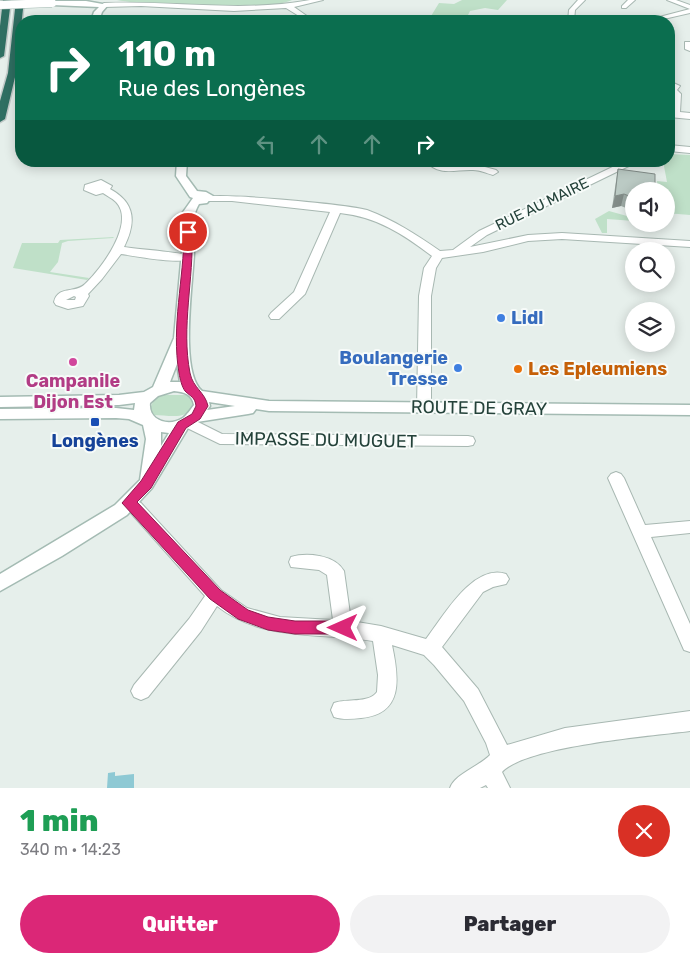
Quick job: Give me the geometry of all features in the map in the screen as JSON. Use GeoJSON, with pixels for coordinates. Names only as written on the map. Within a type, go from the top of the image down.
{"type":"FeatureCollection","features":[{"type":"Feature","properties":{"kind":"highway"},"geometry":{"type":"LineString","coordinates":[[0,56],[7,0]]}},
{"type":"Feature","properties":{"kind":"highway"},"geometry":{"type":"LineString","coordinates":[[18,15],[20,0]]}},
{"type":"Feature","properties":{"kind":"highway"},"geometry":{"type":"LineString","coordinates":[[0,119],[12,73],[15,46]]}},
{"type":"Feature","properties":{"kind":"main road"},"geometry":{"type":"LineString","coordinates":[[0,5],[52,3],[104,5]]}},
{"type":"Feature","properties":{"kind":"main road"},"geometry":{"type":"LineString","coordinates":[[97,15],[104,5]]}},
{"type":"Feature","properties":{"kind":"main road"},"geometry":{"type":"LineString","coordinates":[[0,583],[112,516],[128,503],[146,484],[189,421],[202,406],[185,374],[181,338],[188,256],[187,215],[199,198],[181,176],[182,167]]}},
{"type":"Feature","properties":{"kind":"main road"},"geometry":{"type":"LineString","coordinates":[[146,484],[154,439],[148,422],[140,412],[142,402],[153,393],[181,338]]}},
{"type":"Feature","properties":{"kind":"main road"},"geometry":{"type":"LineString","coordinates":[[0,402],[119,400],[153,393],[174,386],[194,392]]}},
{"type":"Feature","properties":{"kind":"main road","name":"ROUTE DE GRAY"},"geometry":{"type":"LineString","coordinates":[[194,392],[269,406],[690,410]]}},
{"type":"Feature","properties":{"kind":"main road","name":"ROUTE DE GRAY"},"geometry":{"type":"LineString","coordinates":[[189,421],[269,406]]}},
{"type":"Feature","properties":{"kind":"main road"},"geometry":{"type":"LineString","coordinates":[[0,414],[131,414],[148,422],[171,427],[189,421]]}},
{"type":"Feature","properties":{"kind":"street"},"geometry":{"type":"LineString","coordinates":[[104,5],[134,4],[212,8],[320,0]]}},
{"type":"Feature","properties":{"kind":"street"},"geometry":{"type":"LineString","coordinates":[[572,15],[572,10],[582,0]]}},
{"type":"Feature","properties":{"kind":"street"},"geometry":{"type":"LineString","coordinates":[[624,7],[632,0]]}},
{"type":"Feature","properties":{"kind":"street"},"geometry":{"type":"LineString","coordinates":[[670,0],[690,7]]}},
{"type":"Feature","properties":{"kind":"street"},"geometry":{"type":"LineString","coordinates":[[292,3],[304,15]]}},
{"type":"Feature","properties":{"kind":"street"},"geometry":{"type":"LineString","coordinates":[[675,15],[690,12]]}},
{"type":"Feature","properties":{"kind":"street"},"geometry":{"type":"LineString","coordinates":[[675,94],[687,94]]}},
{"type":"Feature","properties":{"kind":"street"},"geometry":{"type":"LineString","coordinates":[[675,114],[690,116]]}},
{"type":"Feature","properties":{"kind":"street"},"geometry":{"type":"LineString","coordinates":[[675,149],[690,150]]}},
{"type":"Feature","properties":{"kind":"street"},"geometry":{"type":"LineString","coordinates":[[439,167],[472,167],[493,172]]}},
{"type":"Feature","properties":{"kind":"street","name":"RUE AU MAIRE"},"geometry":{"type":"LineString","coordinates":[[455,253],[482,233],[621,167]]}},
{"type":"Feature","properties":{"kind":"street"},"geometry":{"type":"LineString","coordinates":[[81,294],[91,287],[118,250],[125,225],[126,210],[119,198],[104,190]]}},
{"type":"Feature","properties":{"kind":"street"},"geometry":{"type":"LineString","coordinates":[[199,198],[232,198],[362,212],[383,220],[412,236],[438,255],[483,249],[528,238],[562,236],[624,238],[690,244]]}},
{"type":"Feature","properties":{"kind":"street"},"geometry":{"type":"LineString","coordinates":[[275,316],[299,294],[337,208]]}},
{"type":"Feature","properties":{"kind":"street"},"geometry":{"type":"LineString","coordinates":[[118,250],[160,256],[188,256]]}},
{"type":"Feature","properties":{"kind":"street"},"geometry":{"type":"LineString","coordinates":[[424,408],[425,296],[430,268],[438,255]]}},
{"type":"Feature","properties":{"kind":"street","name":"IMPASSE DU MUGUET"},"geometry":{"type":"LineString","coordinates":[[189,421],[220,439],[468,442]]}},
{"type":"Feature","properties":{"kind":"street"},"geometry":{"type":"LineString","coordinates":[[616,478],[642,532],[690,644]]}},
{"type":"Feature","properties":{"kind":"street"},"geometry":{"type":"LineString","coordinates":[[128,503],[136,507],[215,595],[243,615],[268,623],[295,628],[343,628],[381,634],[430,648],[452,670],[471,694],[495,740],[497,772]]}},
{"type":"Feature","properties":{"kind":"street"},"geometry":{"type":"LineString","coordinates":[[642,532],[690,527]]}},
{"type":"Feature","properties":{"kind":"street"},"geometry":{"type":"LineString","coordinates":[[297,562],[322,563],[335,571],[343,628]]}},
{"type":"Feature","properties":{"kind":"street"},"geometry":{"type":"LineString","coordinates":[[430,648],[477,587],[490,580],[500,580]]}},
{"type":"Feature","properties":{"kind":"street"},"geometry":{"type":"LineString","coordinates":[[140,691],[195,625],[215,595]]}},
{"type":"Feature","properties":{"kind":"street"},"geometry":{"type":"LineString","coordinates":[[341,710],[372,707],[384,700],[387,695],[388,688],[381,634]]}},
{"type":"Feature","properties":{"kind":"street"},"geometry":{"type":"LineString","coordinates":[[460,788],[497,772],[517,751],[565,738],[690,722]]}},
{"type":"Feature","properties":{"kind":"green space"},"geometry":{"type":"Polygon","coordinates":[[[117,0],[292,0],[278,4],[258,6],[206,7],[117,0]]]}},
{"type":"Feature","properties":{"kind":"green space"},"geometry":{"type":"Polygon","coordinates":[[[462,0],[507,0],[498,10],[485,8],[470,11],[468,15],[432,15],[439,3],[454,4],[462,0]]]}},
{"type":"Feature","properties":{"kind":"green space"},"geometry":{"type":"Polygon","coordinates":[[[675,154],[690,155],[690,215],[675,214],[675,182],[667,182],[664,167],[675,167],[675,154]]]}},
{"type":"Feature","properties":{"kind":"green space"},"geometry":{"type":"Polygon","coordinates":[[[609,211],[625,215],[625,220],[607,219],[607,233],[602,233],[595,219],[609,211]]]}},
{"type":"Feature","properties":{"kind":"green space"},"geometry":{"type":"Polygon","coordinates":[[[114,237],[62,243],[58,262],[50,272],[89,278],[87,280],[13,268],[22,243],[58,243],[60,240],[114,237]]]}},
{"type":"Feature","properties":{"kind":"green space"},"geometry":{"type":"Polygon","coordinates":[[[159,395],[192,395],[195,405],[191,410],[182,415],[153,415],[150,409],[154,399],[159,395]]]}},
{"type":"Feature","properties":{"kind":"water"},"geometry":{"type":"Polygon","coordinates":[[[115,772],[115,776],[134,774],[134,788],[107,788],[108,773],[115,772]]]}},
{"type":"Feature","properties":{"kind":"building"},"geometry":{"type":"Polygon","coordinates":[[[618,169],[655,174],[655,182],[625,182],[625,194],[615,196],[618,169]]]}},
{"type":"Feature","properties":{"kind":"place","name":"Lidl"},"geometry":{"type":"Point","coordinates":[501,318]}},
{"type":"Feature","properties":{"kind":"place","name":"Campanile Dijon Est"},"geometry":{"type":"Point","coordinates":[73,362]}},
{"type":"Feature","properties":{"kind":"place","name":"Boulangerie Tresse"},"geometry":{"type":"Point","coordinates":[458,368]}},
{"type":"Feature","properties":{"kind":"place","name":"Les Epleumiens"},"geometry":{"type":"Point","coordinates":[518,369]}},
{"type":"Feature","properties":{"kind":"place","name":"Longènes"},"geometry":{"type":"Point","coordinates":[95,422]}},
{"type":"Feature","properties":{"kind":"route"},"geometry":{"type":"LineString","coordinates":[[188,232],[181,338],[185,374],[189,388],[200,397],[202,406],[196,416],[182,425],[146,484],[128,503],[136,507],[215,595],[243,615],[268,623],[295,628],[343,628]]}}]}
